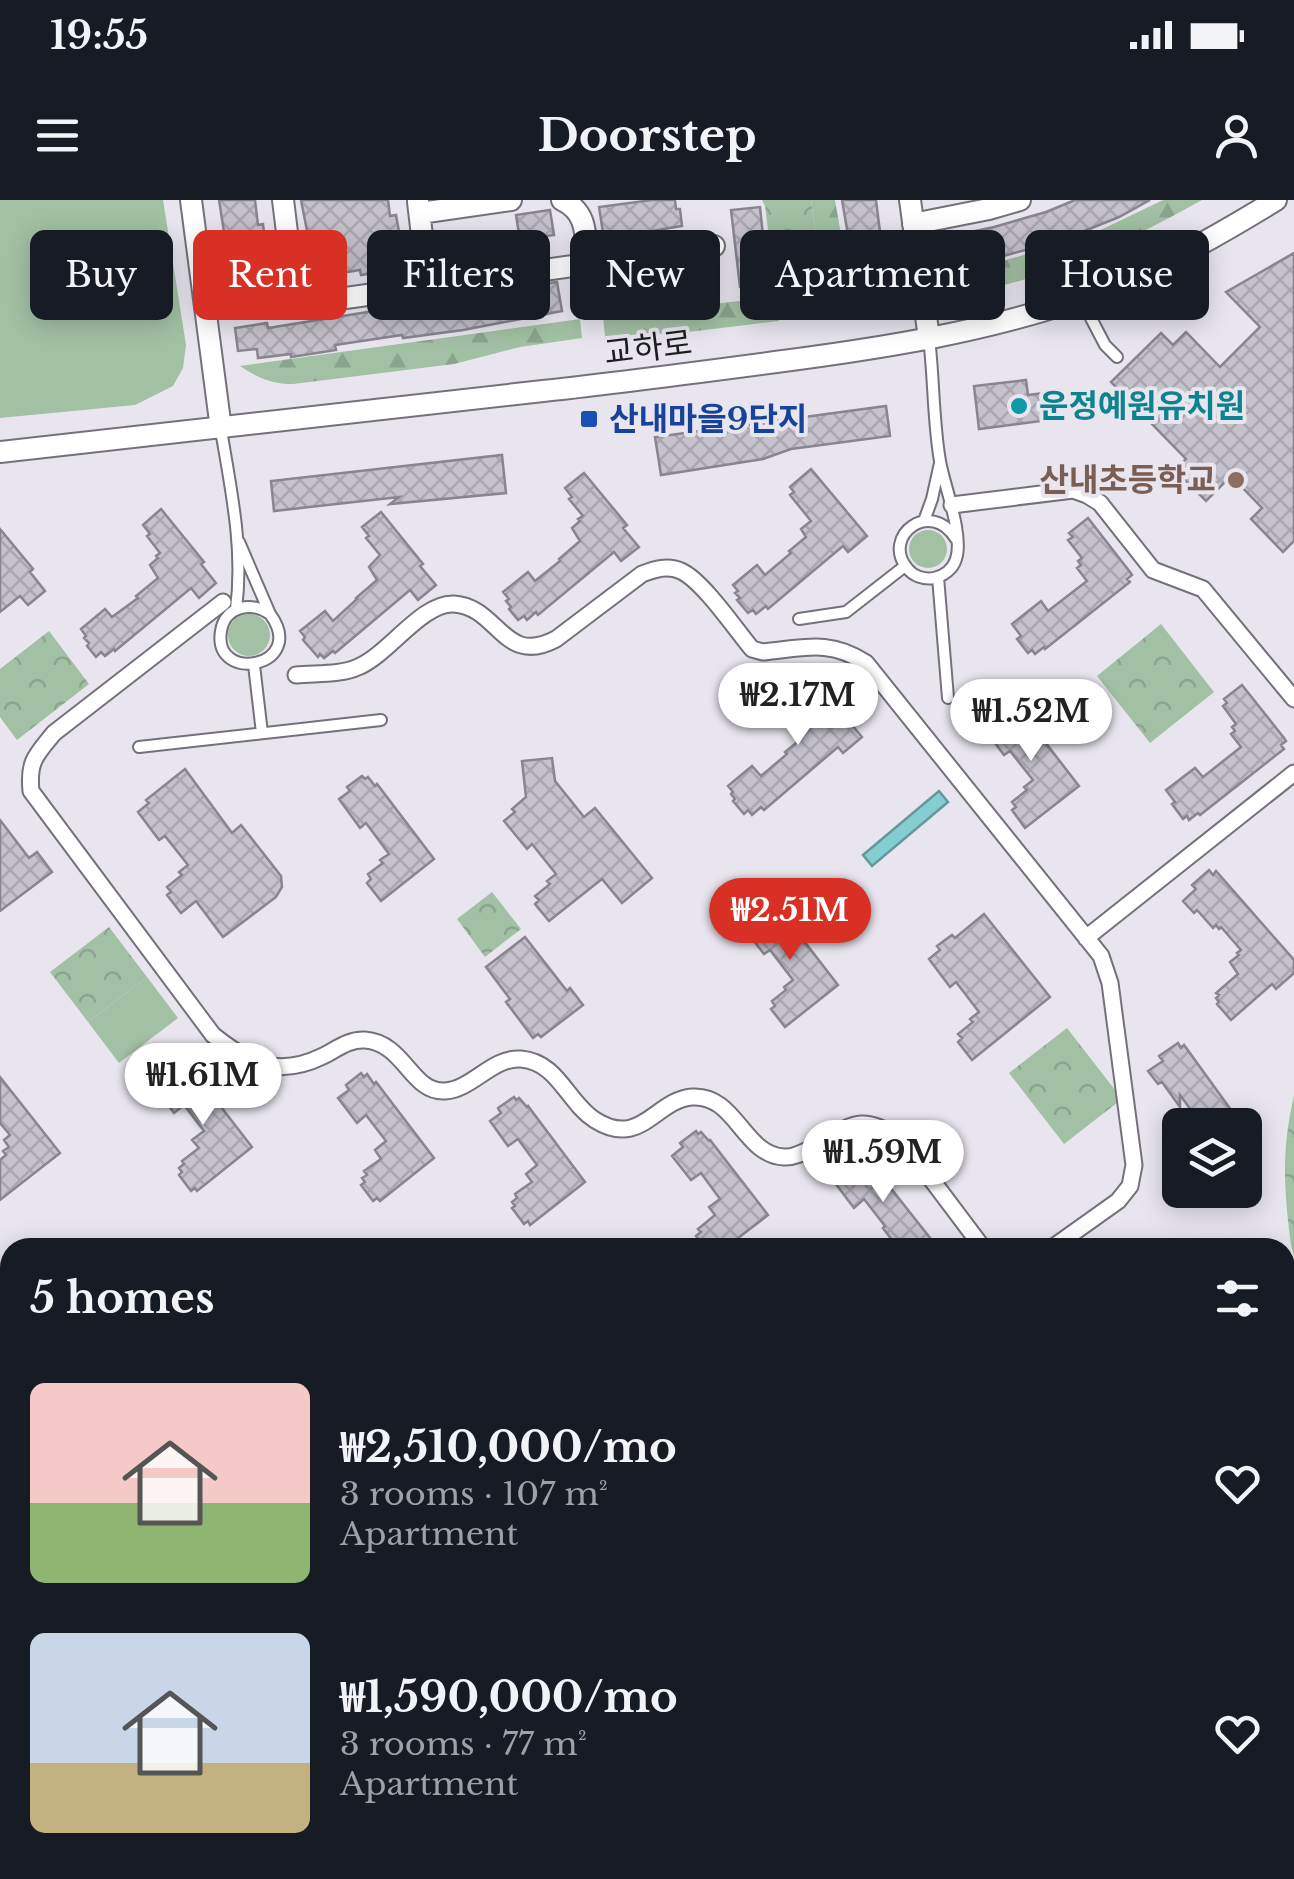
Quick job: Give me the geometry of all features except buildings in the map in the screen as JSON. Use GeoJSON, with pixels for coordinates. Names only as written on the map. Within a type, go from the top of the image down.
{"type":"FeatureCollection","features":[{"type":"Feature","properties":{"kind":"street"},"geometry":{"type":"LineString","coordinates":[[190,200],[220,429]]}},
{"type":"Feature","properties":{"kind":"street"},"geometry":{"type":"LineString","coordinates":[[282,200],[296,305],[367,295]]}},
{"type":"Feature","properties":{"kind":"street"},"geometry":{"type":"LineString","coordinates":[[419,206],[511,200]]}},
{"type":"Feature","properties":{"kind":"street"},"geometry":{"type":"LineString","coordinates":[[562,200],[574,206],[584,230]]}},
{"type":"Feature","properties":{"kind":"street"},"geometry":{"type":"LineString","coordinates":[[910,200],[930,338]]}},
{"type":"Feature","properties":{"kind":"street"},"geometry":{"type":"LineString","coordinates":[[914,224],[1020,200]]}},
{"type":"Feature","properties":{"kind":"street","name":"교하로"},"geometry":{"type":"LineString","coordinates":[[1209,240],[1276,200]]}},
{"type":"Feature","properties":{"kind":"street","name":"교하로"},"geometry":{"type":"LineString","coordinates":[[0,452],[682,375],[846,353],[1025,316]]}},
{"type":"Feature","properties":{"kind":"street"},"geometry":{"type":"LineString","coordinates":[[952,505],[1073,490],[1087,495],[1100,503],[1153,570],[1204,590],[1294,699]]}},
{"type":"Feature","properties":{"kind":"street"},"geometry":{"type":"LineString","coordinates":[[296,675],[356,669],[435,608],[453,604],[471,608],[517,644],[532,648],[544,645],[642,574],[670,568],[697,582],[752,649],[763,652],[836,647],[866,662],[1101,956],[1110,983],[1134,1165],[1130,1186],[1118,1201],[1066,1238]]}},
{"type":"Feature","properties":{"kind":"street"},"geometry":{"type":"LineString","coordinates":[[230,606],[54,733],[37,753],[30,772],[32,791],[212,1035],[250,1061],[272,1068],[301,1064],[362,1040],[382,1044],[432,1090],[463,1087],[500,1064],[518,1058],[538,1063],[553,1073],[589,1116],[602,1124],[630,1128],[647,1122],[675,1103],[691,1098],[710,1100],[728,1110],[756,1145],[786,1158],[802,1154],[846,1126],[866,1124],[882,1128],[901,1139],[975,1238]]}},
{"type":"Feature","properties":{"kind":"street"},"geometry":{"type":"LineString","coordinates":[[1086,938],[1294,773]]}},
{"type":"Feature","properties":{"kind":"lane"},"geometry":{"type":"LineString","coordinates":[[1092,320],[1105,345],[1117,357]]}},
{"type":"Feature","properties":{"kind":"lane"},"geometry":{"type":"LineString","coordinates":[[930,338],[940,462],[952,505],[956,539],[956,558],[946,573],[938,577],[920,577],[905,566],[902,539],[915,524],[943,524],[956,539]]}},
{"type":"Feature","properties":{"kind":"lane"},"geometry":{"type":"LineString","coordinates":[[220,429],[240,577],[220,640],[230,658],[254,664],[275,651],[279,631],[238,542]]}},
{"type":"Feature","properties":{"kind":"lane"},"geometry":{"type":"LineString","coordinates":[[924,521],[940,462]]}},
{"type":"Feature","properties":{"kind":"lane"},"geometry":{"type":"LineString","coordinates":[[800,619],[846,612],[905,566]]}},
{"type":"Feature","properties":{"kind":"lane"},"geometry":{"type":"LineString","coordinates":[[938,577],[948,698]]}},
{"type":"Feature","properties":{"kind":"lane"},"geometry":{"type":"LineString","coordinates":[[230,606],[254,606],[270,614]]}},
{"type":"Feature","properties":{"kind":"lane"},"geometry":{"type":"LineString","coordinates":[[254,664],[262,734]]}},
{"type":"Feature","properties":{"kind":"lane"},"geometry":{"type":"LineString","coordinates":[[139,747],[381,720]]}},
{"type":"Feature","properties":{"kind":"green space"},"geometry":{"type":"Polygon","coordinates":[[[0,200],[163,200],[168,230],[30,230],[30,320],[173,320],[173,263],[186,345],[183,368],[173,386],[135,405],[0,418],[0,200]]]}},
{"type":"Feature","properties":{"kind":"green space"},"geometry":{"type":"Polygon","coordinates":[[[762,200],[811,200],[815,230],[768,230],[762,200]]]}},
{"type":"Feature","properties":{"kind":"green space"},"geometry":{"type":"Polygon","coordinates":[[[811,200],[835,200],[840,230],[815,230],[811,200]]]}},
{"type":"Feature","properties":{"kind":"green space"},"geometry":{"type":"Polygon","coordinates":[[[1163,200],[1202,200],[1145,230],[1101,230],[1163,200]]]}},
{"type":"Feature","properties":{"kind":"green space"},"geometry":{"type":"Polygon","coordinates":[[[1025,255],[1025,279],[1005,284],[1005,260],[1025,255]]]}},
{"type":"Feature","properties":{"kind":"green space"},"geometry":{"type":"Polygon","coordinates":[[[740,301],[740,320],[779,321],[680,333],[605,336],[603,320],[720,320],[720,303],[740,301]]]}},
{"type":"Feature","properties":{"kind":"green space"},"geometry":{"type":"Polygon","coordinates":[[[580,320],[582,338],[520,347],[454,364],[293,384],[265,380],[240,366],[580,320]]]}},
{"type":"Feature","properties":{"kind":"green space"},"geometry":{"type":"Polygon","coordinates":[[[928,530],[941,536],[947,549],[941,562],[928,568],[915,562],[909,549],[915,536],[928,530]]]}},
{"type":"Feature","properties":{"kind":"green space"},"geometry":{"type":"Polygon","coordinates":[[[249,614],[264,620],[270,635],[264,650],[249,656],[234,650],[228,635],[234,620],[249,614]]]}},
{"type":"Feature","properties":{"kind":"green space"},"geometry":{"type":"Polygon","coordinates":[[[1161,624],[1214,692],[1150,743],[1097,676],[1161,624]]]}},
{"type":"Feature","properties":{"kind":"green space"},"geometry":{"type":"Polygon","coordinates":[[[49,631],[89,684],[17,740],[0,717],[0,669],[49,631]]]}},
{"type":"Feature","properties":{"kind":"green space"},"geometry":{"type":"Polygon","coordinates":[[[492,892],[521,929],[485,957],[457,919],[492,892]]]}},
{"type":"Feature","properties":{"kind":"green space"},"geometry":{"type":"Polygon","coordinates":[[[109,927],[147,977],[88,1022],[50,972],[109,927]]]}},
{"type":"Feature","properties":{"kind":"green space"},"geometry":{"type":"Polygon","coordinates":[[[147,977],[178,1018],[119,1063],[88,1022],[147,977]]]}},
{"type":"Feature","properties":{"kind":"green space"},"geometry":{"type":"Polygon","coordinates":[[[1067,1028],[1122,1099],[1064,1144],[1009,1073],[1067,1028]]]}},
{"type":"Feature","properties":{"kind":"green space"},"geometry":{"type":"Polygon","coordinates":[[[1294,1096],[1294,1238],[1290,1238],[1285,1170],[1294,1096]]]}},
{"type":"Feature","properties":{"kind":"water"},"geometry":{"type":"Polygon","coordinates":[[[939,791],[948,802],[872,866],[863,855],[939,791]]]}},
{"type":"Feature","properties":{"kind":"place","name":"운정예원유치원"},"geometry":{"type":"Point","coordinates":[1019,406]}},
{"type":"Feature","properties":{"kind":"place","name":"산내마을9단지"},"geometry":{"type":"Point","coordinates":[589,419]}},
{"type":"Feature","properties":{"kind":"place","name":"산내초등학교"},"geometry":{"type":"Point","coordinates":[1236,480]}}]}
